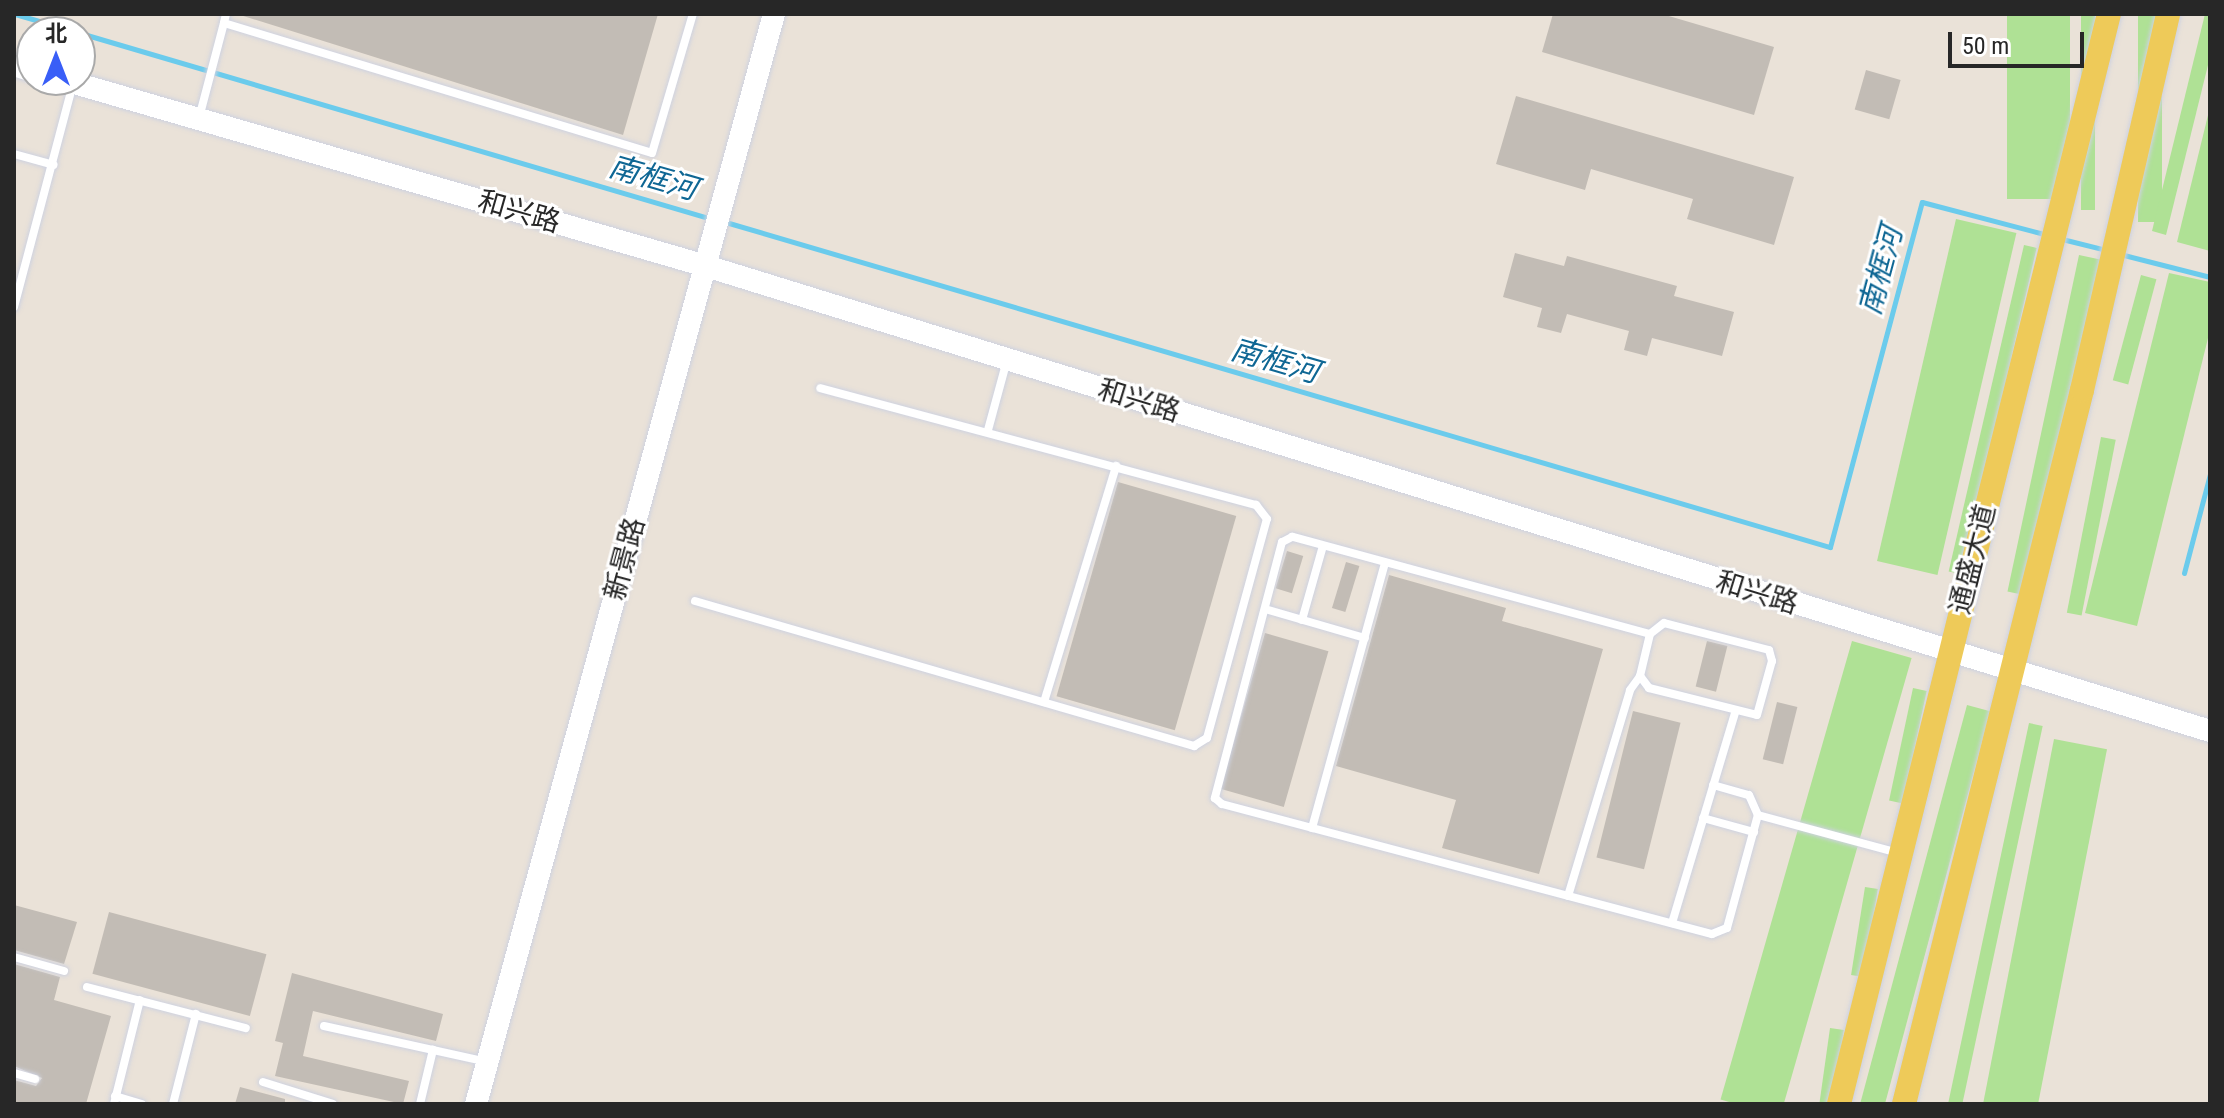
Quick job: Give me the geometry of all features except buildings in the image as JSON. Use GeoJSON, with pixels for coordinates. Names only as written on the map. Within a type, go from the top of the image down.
{"type":"FeatureCollection","features":[{"type":"Feature","properties":{"kind":"main road","name":"通盛大道"},"geometry":{"type":"LineString","coordinates":[[1839,1104],[2109,14]]}},
{"type":"Feature","properties":{"kind":"main road"},"geometry":{"type":"LineString","coordinates":[[1904,1104],[2082,390],[2168,14]]}},
{"type":"Feature","properties":{"kind":"street","name":"新景路"},"geometry":{"type":"LineString","coordinates":[[476,1104],[774,14]]}},
{"type":"Feature","properties":{"kind":"street","name":"和兴路"},"geometry":{"type":"LineString","coordinates":[[96,89],[706,266],[2010,672],[2210,731]]}},
{"type":"Feature","properties":{"kind":"lane"},"geometry":{"type":"LineString","coordinates":[[198,119],[225,18],[652,153],[693,14]]}},
{"type":"Feature","properties":{"kind":"lane"},"geometry":{"type":"LineString","coordinates":[[14,307],[54,165],[66,96]]}},
{"type":"Feature","properties":{"kind":"lane"},"geometry":{"type":"LineString","coordinates":[[14,154],[54,165]]}},
{"type":"Feature","properties":{"kind":"lane"},"geometry":{"type":"LineString","coordinates":[[988,430],[1007,360]]}},
{"type":"Feature","properties":{"kind":"lane"},"geometry":{"type":"LineString","coordinates":[[695,601],[1194,746],[1207,738],[1267,519],[1256,505],[988,430],[820,388]]}},
{"type":"Feature","properties":{"kind":"lane"},"geometry":{"type":"LineString","coordinates":[[1044,702],[1116,466]]}},
{"type":"Feature","properties":{"kind":"lane"},"geometry":{"type":"LineString","coordinates":[[1650,634],[1292,537],[1282,542],[1215,798],[1312,828],[1712,934],[1727,928],[1758,815],[1749,795],[1713,785]]}},
{"type":"Feature","properties":{"kind":"lane"},"geometry":{"type":"LineString","coordinates":[[1302,620],[1323,546]]}},
{"type":"Feature","properties":{"kind":"lane"},"geometry":{"type":"LineString","coordinates":[[1312,828],[1385,563]]}},
{"type":"Feature","properties":{"kind":"lane"},"geometry":{"type":"LineString","coordinates":[[1265,609],[1365,638]]}},
{"type":"Feature","properties":{"kind":"lane"},"geometry":{"type":"LineString","coordinates":[[1568,896],[1630,690],[1640,676],[1650,634],[1664,623],[1769,650],[1772,661],[1757,715],[1735,713],[1649,688],[1640,676]]}},
{"type":"Feature","properties":{"kind":"lane"},"geometry":{"type":"LineString","coordinates":[[1672,923],[1735,713]]}},
{"type":"Feature","properties":{"kind":"lane"},"geometry":{"type":"LineString","coordinates":[[1758,815],[1900,854]]}},
{"type":"Feature","properties":{"kind":"lane"},"geometry":{"type":"LineString","coordinates":[[1703,818],[1754,832]]}},
{"type":"Feature","properties":{"kind":"lane"},"geometry":{"type":"LineString","coordinates":[[14,957],[64,971]]}},
{"type":"Feature","properties":{"kind":"lane"},"geometry":{"type":"LineString","coordinates":[[87,987],[246,1028]]}},
{"type":"Feature","properties":{"kind":"lane"},"geometry":{"type":"LineString","coordinates":[[140,1000],[115,1100],[142,1104]]}},
{"type":"Feature","properties":{"kind":"lane"},"geometry":{"type":"LineString","coordinates":[[173,1104],[196,1014]]}},
{"type":"Feature","properties":{"kind":"lane"},"geometry":{"type":"LineString","coordinates":[[324,1026],[488,1062]]}},
{"type":"Feature","properties":{"kind":"lane"},"geometry":{"type":"LineString","coordinates":[[420,1104],[433,1050]]}},
{"type":"Feature","properties":{"kind":"lane"},"geometry":{"type":"LineString","coordinates":[[14,1073],[35,1079]]}},
{"type":"Feature","properties":{"kind":"lane"},"geometry":{"type":"LineString","coordinates":[[263,1082],[333,1104]]}},
{"type":"Feature","properties":{"kind":"green space"},"geometry":{"type":"Polygon","coordinates":[[[2007,14],[2070,14],[2070,199],[2007,199],[2007,14]]]}},
{"type":"Feature","properties":{"kind":"green space"},"geometry":{"type":"Polygon","coordinates":[[[2081,14],[2095,14],[2095,210],[2081,210],[2081,14]]]}},
{"type":"Feature","properties":{"kind":"green space"},"geometry":{"type":"Polygon","coordinates":[[[2138,14],[2162,14],[2162,222],[2138,222],[2138,14]]]}},
{"type":"Feature","properties":{"kind":"green space"},"geometry":{"type":"Polygon","coordinates":[[[2205,14],[2210,14],[2210,57],[2166,235],[2152,231],[2205,14]]]}},
{"type":"Feature","properties":{"kind":"green space"},"geometry":{"type":"Polygon","coordinates":[[[2210,107],[2210,251],[2177,242],[2210,107]]]}},
{"type":"Feature","properties":{"kind":"green space"},"geometry":{"type":"Polygon","coordinates":[[[1956,219],[2016,233],[1937,575],[1877,561],[1956,219]]]}},
{"type":"Feature","properties":{"kind":"green space"},"geometry":{"type":"Polygon","coordinates":[[[2024,245],[2037,248],[1961,574],[1949,571],[2024,245]]]}},
{"type":"Feature","properties":{"kind":"green space"},"geometry":{"type":"Polygon","coordinates":[[[2079,255],[2102,260],[2031,596],[2007,591],[2079,255]]]}},
{"type":"Feature","properties":{"kind":"green space"},"geometry":{"type":"Polygon","coordinates":[[[2169,273],[2210,282],[2210,330],[2137,626],[2085,613],[2169,273]]]}},
{"type":"Feature","properties":{"kind":"green space"},"geometry":{"type":"Polygon","coordinates":[[[2141,275],[2156,279],[2128,384],[2113,380],[2141,275]]]}},
{"type":"Feature","properties":{"kind":"green space"},"geometry":{"type":"Polygon","coordinates":[[[2101,437],[2116,440],[2082,616],[2067,613],[2101,437]]]}},
{"type":"Feature","properties":{"kind":"green space"},"geometry":{"type":"Polygon","coordinates":[[[1852,641],[1912,658],[1784,1104],[1736,1104],[1721,1100],[1852,641]]]}},
{"type":"Feature","properties":{"kind":"green space"},"geometry":{"type":"Polygon","coordinates":[[[1913,688],[1927,691],[1903,803],[1889,800],[1913,688]]]}},
{"type":"Feature","properties":{"kind":"green space"},"geometry":{"type":"Polygon","coordinates":[[[1967,705],[1990,711],[1885,1104],[1861,1102],[1967,705]]]}},
{"type":"Feature","properties":{"kind":"green space"},"geometry":{"type":"Polygon","coordinates":[[[2029,723],[2043,726],[1962,1104],[1948,1104],[2029,723]]]}},
{"type":"Feature","properties":{"kind":"green space"},"geometry":{"type":"Polygon","coordinates":[[[2054,739],[2107,749],[2038,1104],[1983,1104],[2054,739]]]}},
{"type":"Feature","properties":{"kind":"green space"},"geometry":{"type":"Polygon","coordinates":[[[1865,887],[1878,889],[1864,977],[1851,975],[1865,887]]]}},
{"type":"Feature","properties":{"kind":"green space"},"geometry":{"type":"Polygon","coordinates":[[[1830,1028],[1844,1030],[1833,1104],[1819,1104],[1830,1028]]]}},
{"type":"Feature","properties":{"kind":"waterway","name":"南框河"},"geometry":{"type":"LineString","coordinates":[[15,14],[22,16]]}},
{"type":"Feature","properties":{"kind":"waterway","name":"南框河"},"geometry":{"type":"LineString","coordinates":[[96,38],[712,219]]}},
{"type":"Feature","properties":{"kind":"waterway","name":"南框河"},"geometry":{"type":"LineString","coordinates":[[722,221],[1830,547],[1922,202],[2048,235]]}},
{"type":"Feature","properties":{"kind":"waterway","name":"南框河"},"geometry":{"type":"LineString","coordinates":[[2062,239],[2106,250]]}},
{"type":"Feature","properties":{"kind":"waterway","name":"南框河"},"geometry":{"type":"LineString","coordinates":[[2120,254],[2210,277]]}},
{"type":"Feature","properties":{"kind":"waterway","name":"南框河"},"geometry":{"type":"LineString","coordinates":[[2184,573],[2210,474]]}}]}
